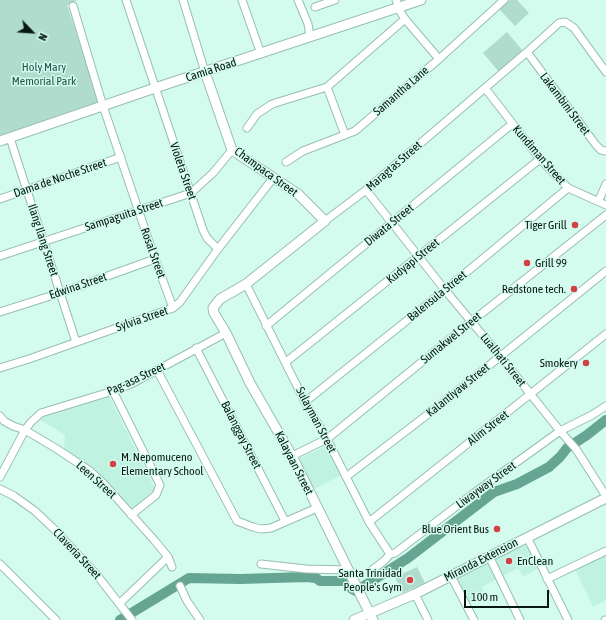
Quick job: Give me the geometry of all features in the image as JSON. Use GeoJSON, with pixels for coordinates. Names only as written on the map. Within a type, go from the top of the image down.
{"type":"FeatureCollection","features":[{"type":"Feature","properties":{"kind":"street","name":"Violeta Street"},"geometry":{"type":"LineString","coordinates":[[126,0],[203,230],[207,238],[218,249]]}},
{"type":"Feature","properties":{"kind":"street","name":"Champaca Street"},"geometry":{"type":"LineString","coordinates":[[183,0],[205,72],[232,150],[298,194],[325,221]]}},
{"type":"Feature","properties":{"kind":"street"},"geometry":{"type":"LineString","coordinates":[[242,0],[261,54]]}},
{"type":"Feature","properties":{"kind":"street"},"geometry":{"type":"LineString","coordinates":[[298,0],[308,24],[310,37]]}},
{"type":"Feature","properties":{"kind":"street"},"geometry":{"type":"LineString","coordinates":[[315,7],[326,1],[335,0]]}},
{"type":"Feature","properties":{"kind":"street","name":"Camia Road"},"geometry":{"type":"LineString","coordinates":[[0,142],[155,88],[261,54],[398,4],[421,0]]}},
{"type":"Feature","properties":{"kind":"street","name":"Samantha Lane"},"geometry":{"type":"LineString","coordinates":[[286,162],[303,151],[355,131],[439,59],[504,0]]}},
{"type":"Feature","properties":{"kind":"street"},"geometry":{"type":"LineString","coordinates":[[398,4],[405,19],[439,59]]}},
{"type":"Feature","properties":{"kind":"street","name":"Rosal Street"},"geometry":{"type":"LineString","coordinates":[[73,6],[103,106],[173,308]]}},
{"type":"Feature","properties":{"kind":"street"},"geometry":{"type":"LineString","coordinates":[[247,128],[257,114],[272,104],[327,87],[405,19]]}},
{"type":"Feature","properties":{"kind":"street","name":"Maragtas Street"},"geometry":{"type":"LineString","coordinates":[[213,308],[220,299],[246,284],[366,190],[486,88],[559,22],[565,22],[571,25],[606,72]]}},
{"type":"Feature","properties":{"kind":"street","name":"Lakambini Street"},"geometry":{"type":"LineString","coordinates":[[526,52],[596,145],[601,150],[606,152]]}},
{"type":"Feature","properties":{"kind":"street"},"geometry":{"type":"LineString","coordinates":[[327,87],[345,135]]}},
{"type":"Feature","properties":{"kind":"street","name":"Kundiman Street"},"geometry":{"type":"LineString","coordinates":[[486,88],[540,159],[568,188],[606,204]]}},
{"type":"Feature","properties":{"kind":"street","name":"Diwata Street"},"geometry":{"type":"LineString","coordinates":[[266,326],[512,124]]}},
{"type":"Feature","properties":{"kind":"street","name":"Ilang Ilang Street"},"geometry":{"type":"LineString","coordinates":[[10,138],[76,342]]}},
{"type":"Feature","properties":{"kind":"street","name":"Sampaguita Street"},"geometry":{"type":"LineString","coordinates":[[0,256],[191,193],[213,173],[232,150]]}},
{"type":"Feature","properties":{"kind":"street","name":"Dama de Noche Street"},"geometry":{"type":"LineString","coordinates":[[0,198],[121,157]]}},
{"type":"Feature","properties":{"kind":"street","name":"Kudyapi Street"},"geometry":{"type":"LineString","coordinates":[[286,362],[540,159]]}},
{"type":"Feature","properties":{"kind":"street","name":"Sylvia Street"},"geometry":{"type":"LineString","coordinates":[[0,368],[173,308],[180,302],[218,249],[274,177]]}},
{"type":"Feature","properties":{"kind":"street"},"geometry":{"type":"LineString","coordinates":[[599,200],[606,184]]}},
{"type":"Feature","properties":{"kind":"street","name":"Balensula Street"},"geometry":{"type":"LineString","coordinates":[[305,402],[445,290],[568,188]]}},
{"type":"Feature","properties":{"kind":"street","name":"Lualhati Street"},"geometry":{"type":"LineString","coordinates":[[366,190],[418,257],[500,356],[530,395],[576,449],[606,497]]}},
{"type":"Feature","properties":{"kind":"street","name":"Sumakwel Street"},"geometry":{"type":"LineString","coordinates":[[292,456],[327,439],[606,215]]}},
{"type":"Feature","properties":{"kind":"street","name":"Edwina Street"},"geometry":{"type":"LineString","coordinates":[[0,312],[60,293],[155,259]]}},
{"type":"Feature","properties":{"kind":"street","name":"Kalantiyaw Street"},"geometry":{"type":"LineString","coordinates":[[346,477],[440,405],[606,271]]}},
{"type":"Feature","properties":{"kind":"street","name":"Sulayman Street"},"geometry":{"type":"LineString","coordinates":[[246,284],[305,402],[327,439],[369,522],[390,554]]}},
{"type":"Feature","properties":{"kind":"street","name":"Kalayaan Street"},"geometry":{"type":"LineString","coordinates":[[213,308],[214,313],[226,333],[250,383],[292,456],[371,617]]}},
{"type":"Feature","properties":{"kind":"street","name":"Pag-asa Street"},"geometry":{"type":"LineString","coordinates":[[0,477],[25,430],[41,413],[113,391],[158,370],[226,333]]}},
{"type":"Feature","properties":{"kind":"street","name":"Alim Street"},"geometry":{"type":"LineString","coordinates":[[369,522],[606,334]]}},
{"type":"Feature","properties":{"kind":"street","name":"Balanggay Street"},"geometry":{"type":"LineString","coordinates":[[196,348],[285,521]]}},
{"type":"Feature","properties":{"kind":"street"},"geometry":{"type":"LineString","coordinates":[[158,370],[237,520],[244,524],[261,528],[271,528],[317,508]]}},
{"type":"Feature","properties":{"kind":"street"},"geometry":{"type":"LineString","coordinates":[[113,391],[160,485],[156,495],[131,515]]}},
{"type":"Feature","properties":{"kind":"street","name":"Liwayway Street"},"geometry":{"type":"LineString","coordinates":[[372,570],[390,554],[394,553],[560,431],[592,415],[606,406]]}},
{"type":"Feature","properties":{"kind":"street","name":"Leen Street"},"geometry":{"type":"LineString","coordinates":[[0,416],[4,421],[25,430],[72,458],[90,471],[104,484],[168,557],[172,567]]}},
{"type":"Feature","properties":{"kind":"street","name":"Claveria Street"},"geometry":{"type":"LineString","coordinates":[[0,489],[14,496],[35,511],[55,530],[96,574],[132,619]]}},
{"type":"Feature","properties":{"kind":"street","name":"Miranda Extension"},"geometry":{"type":"LineString","coordinates":[[354,620],[371,617],[451,576],[491,560],[526,537],[606,497]]}},
{"type":"Feature","properties":{"kind":"street"},"geometry":{"type":"LineString","coordinates":[[526,537],[568,620]]}},
{"type":"Feature","properties":{"kind":"street"},"geometry":{"type":"LineString","coordinates":[[547,579],[606,551]]}},
{"type":"Feature","properties":{"kind":"street"},"geometry":{"type":"LineString","coordinates":[[122,606],[168,557]]}},
{"type":"Feature","properties":{"kind":"street"},"geometry":{"type":"LineString","coordinates":[[491,560],[520,620]]}},
{"type":"Feature","properties":{"kind":"street"},"geometry":{"type":"LineString","coordinates":[[0,564],[56,620]]}},
{"type":"Feature","properties":{"kind":"street"},"geometry":{"type":"LineString","coordinates":[[261,564],[306,569],[348,570]]}},
{"type":"Feature","properties":{"kind":"street"},"geometry":{"type":"LineString","coordinates":[[451,576],[474,620]]}},
{"type":"Feature","properties":{"kind":"street"},"geometry":{"type":"LineString","coordinates":[[180,586],[187,601],[200,620]]}},
{"type":"Feature","properties":{"kind":"street"},"geometry":{"type":"LineString","coordinates":[[415,594],[428,620]]}},
{"type":"Feature","properties":{"kind":"shaded area","name":"M. Nepomuceno Elementary School"},"geometry":{"type":"Polygon","coordinates":[[[108,394],[155,489],[132,510],[101,479],[64,449],[65,435],[37,418],[108,394]]]}},
{"type":"Feature","properties":{"kind":"shaded area"},"geometry":{"type":"Polygon","coordinates":[[[326,446],[341,475],[312,490],[297,460],[326,446]]]}},
{"type":"Feature","properties":{"kind":"shaded area"},"geometry":{"type":"Polygon","coordinates":[[[526,541],[539,568],[523,577],[518,568],[482,587],[485,595],[466,605],[453,579],[526,541]]]}},
{"type":"Feature","properties":{"kind":"shaded area"},"geometry":{"type":"Polygon","coordinates":[[[606,553],[606,600],[593,607],[575,569],[606,553]]]}},
{"type":"Feature","properties":{"kind":"green space","name":"Holy Mary Memorial Park"},"geometry":{"type":"Polygon","coordinates":[[[0,0],[78,0],[67,5],[100,102],[0,136],[0,0]]]}},
{"type":"Feature","properties":{"kind":"green space"},"geometry":{"type":"Polygon","coordinates":[[[509,0],[517,0],[529,13],[515,26],[499,9],[509,0]]]}},
{"type":"Feature","properties":{"kind":"green space"},"geometry":{"type":"Polygon","coordinates":[[[507,32],[523,51],[499,72],[483,53],[507,32]]]}},
{"type":"Feature","properties":{"kind":"green space","name":"Santa Trinidad People's Gym"},"geometry":{"type":"Polygon","coordinates":[[[417,567],[425,583],[402,593],[395,577],[417,567]]]}},
{"type":"Feature","properties":{"kind":"waterway"},"geometry":{"type":"LineString","coordinates":[[120,620],[189,578],[240,579],[306,577],[316,578],[320,581],[346,581],[352,589],[356,591],[408,558],[494,492],[517,484],[549,467],[567,448],[606,420]]}},
{"type":"Feature","properties":{"kind":"place","name":"Tiger Grill"},"geometry":{"type":"Point","coordinates":[575,225]}},
{"type":"Feature","properties":{"kind":"place","name":"Grill 99"},"geometry":{"type":"Point","coordinates":[527,263]}},
{"type":"Feature","properties":{"kind":"place","name":"Redstone tech."},"geometry":{"type":"Point","coordinates":[574,289]}},
{"type":"Feature","properties":{"kind":"place","name":"Smokery"},"geometry":{"type":"Point","coordinates":[586,363]}},
{"type":"Feature","properties":{"kind":"place","name":"M. Nepomuceno Elementary School"},"geometry":{"type":"Point","coordinates":[113,464]}},
{"type":"Feature","properties":{"kind":"place","name":"Blue Orient Bus"},"geometry":{"type":"Point","coordinates":[497,529]}},
{"type":"Feature","properties":{"kind":"place","name":"EnClean"},"geometry":{"type":"Point","coordinates":[509,561]}},
{"type":"Feature","properties":{"kind":"place","name":"Santa Trinidad People's Gym"},"geometry":{"type":"Point","coordinates":[410,580]}}]}
